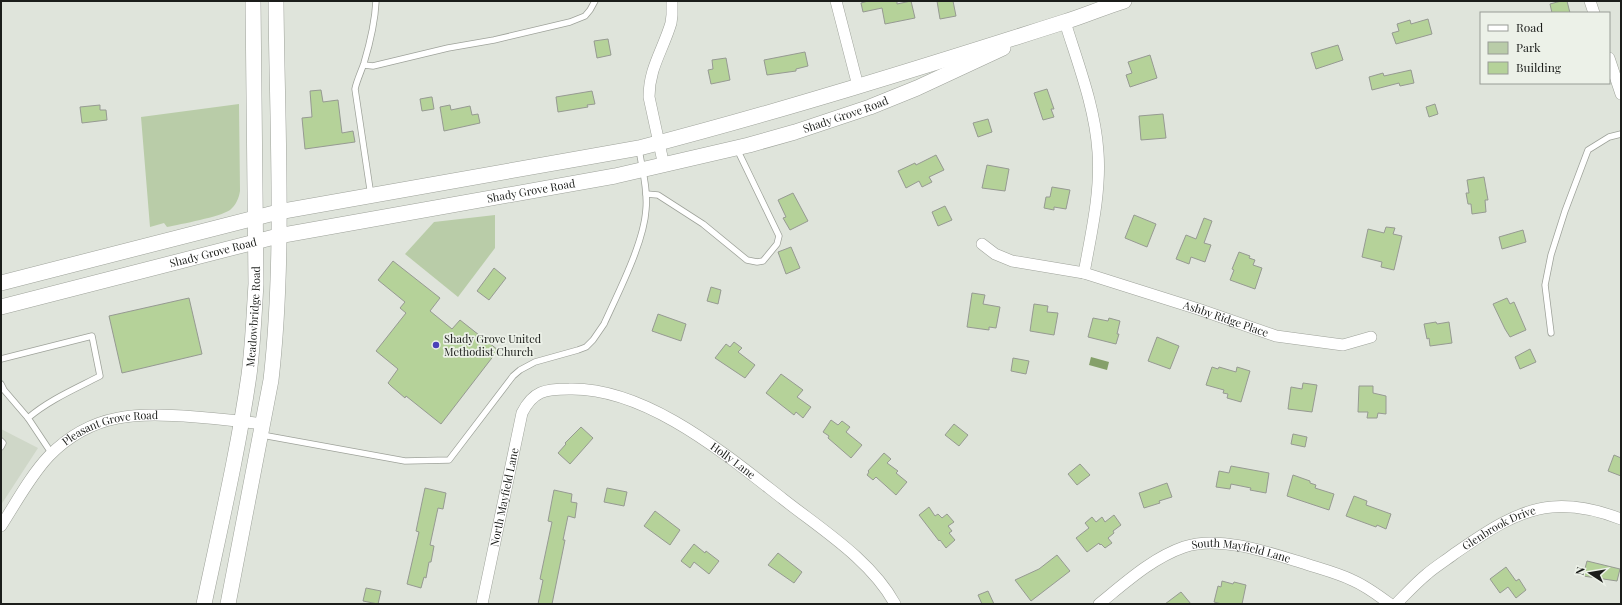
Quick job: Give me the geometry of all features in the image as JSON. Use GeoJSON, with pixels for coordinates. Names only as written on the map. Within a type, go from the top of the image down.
{"type":"FeatureCollection","features":[{"type":"Feature","properties":{"kind":"main road","name":"Meadowbridge Road"},"geometry":{"type":"LineString","coordinates":[[204,604],[241,421],[249,374],[254,324],[256,241],[253,1]]}},
{"type":"Feature","properties":{"kind":"main road","name":"Meadowbridge Road"},"geometry":{"type":"LineString","coordinates":[[228,604],[271,380],[275,347],[278,302],[276,1]]}},
{"type":"Feature","properties":{"kind":"main road","name":"Shady Grove Road"},"geometry":{"type":"LineString","coordinates":[[1,283],[278,212],[639,148],[659,143],[858,86],[1065,22],[1124,1]]}},
{"type":"Feature","properties":{"kind":"main road","name":"Shady Grove Road"},"geometry":{"type":"LineString","coordinates":[[1,307],[278,236],[664,166],[796,132],[883,102],[946,75],[1046,27]]}},
{"type":"Feature","properties":{"kind":"street"},"geometry":{"type":"LineString","coordinates":[[664,166],[649,97],[649,85],[651,73],[671,24],[672,1]]}},
{"type":"Feature","properties":{"kind":"street"},"geometry":{"type":"LineString","coordinates":[[836,1],[858,86]]}},
{"type":"Feature","properties":{"kind":"street"},"geometry":{"type":"LineString","coordinates":[[1590,1],[1594,12]]}},
{"type":"Feature","properties":{"kind":"street"},"geometry":{"type":"LineString","coordinates":[[1065,22],[1094,122],[1098,153],[1097,191],[1084,273]]}},
{"type":"Feature","properties":{"kind":"street"},"geometry":{"type":"LineString","coordinates":[[1610,61],[1621,94]]}},
{"type":"Feature","properties":{"kind":"street","name":"Ashby Ridge Place"},"geometry":{"type":"LineString","coordinates":[[982,244],[995,254],[1012,260],[1084,273],[1198,309],[1276,336],[1343,345],[1371,337]]}},
{"type":"Feature","properties":{"kind":"street","name":"Holly Lane"},"geometry":{"type":"LineString","coordinates":[[536,395],[549,389],[576,388],[597,392],[624,398],[649,408],[681,425],[721,451],[846,548],[882,585],[895,604]]}},
{"type":"Feature","properties":{"kind":"street","name":"North Mayfield Lane"},"geometry":{"type":"LineString","coordinates":[[482,604],[522,413],[527,404],[536,395]]}},
{"type":"Feature","properties":{"kind":"street","name":"Pleasant Grove Road"},"geometry":{"type":"LineString","coordinates":[[1,526],[39,469],[52,454],[77,434],[95,424],[134,415],[156,414],[241,421],[262,429]]}},
{"type":"Feature","properties":{"kind":"street","name":"Glenbrook Drive"},"geometry":{"type":"LineString","coordinates":[[1396,604],[1433,570],[1501,524],[1532,510],[1564,506],[1589,510],[1621,519]]}},
{"type":"Feature","properties":{"kind":"street","name":"South Mayfield Lane"},"geometry":{"type":"LineString","coordinates":[[1099,604],[1151,564],[1175,550],[1197,544],[1238,546],[1272,554],[1341,575],[1371,590],[1390,604]]}},
{"type":"Feature","properties":{"kind":"lane"},"geometry":{"type":"LineString","coordinates":[[371,196],[355,90],[357,78],[364,65],[371,40],[376,1]]}},
{"type":"Feature","properties":{"kind":"lane"},"geometry":{"type":"LineString","coordinates":[[364,65],[373,66],[448,48],[494,40],[570,22],[585,16],[595,1]]}},
{"type":"Feature","properties":{"kind":"lane"},"geometry":{"type":"LineString","coordinates":[[1551,333],[1545,285],[1565,211],[1588,150],[1609,137],[1621,134]]}},
{"type":"Feature","properties":{"kind":"lane"},"geometry":{"type":"LineString","coordinates":[[262,429],[318,446],[405,461],[449,460],[506,384],[520,370],[536,362],[578,350],[593,340],[604,324],[632,259],[644,221],[646,194],[639,148]]}},
{"type":"Feature","properties":{"kind":"lane"},"geometry":{"type":"LineString","coordinates":[[646,194],[658,195],[703,224],[747,260],[757,262],[763,261],[777,244],[779,236],[736,148]]}},
{"type":"Feature","properties":{"kind":"lane"},"geometry":{"type":"LineString","coordinates":[[1,359],[92,336],[100,376],[39,408],[28,418]]}},
{"type":"Feature","properties":{"kind":"lane"},"geometry":{"type":"LineString","coordinates":[[1,384],[4,390],[28,418],[52,454]]}},
{"type":"Feature","properties":{"kind":"lane"},"geometry":{"type":"LineString","coordinates":[[1,441],[3,443],[1,446]]}},
{"type":"Feature","properties":{"kind":"shaded area"},"geometry":{"type":"Polygon","coordinates":[[[1091,357],[1109,362],[1107,370],[1089,365],[1091,357]]]}},
{"type":"Feature","properties":{"kind":"shaded area"},"geometry":{"type":"Polygon","coordinates":[[[1,429],[38,448],[1,505],[1,429]]]}},
{"type":"Feature","properties":{"kind":"green space"},"geometry":{"type":"Polygon","coordinates":[[[239,104],[240,191],[234,206],[225,213],[209,218],[167,227],[164,223],[150,227],[141,117],[239,104]]]}},
{"type":"Feature","properties":{"kind":"green space"},"geometry":{"type":"Polygon","coordinates":[[[495,215],[495,248],[458,297],[405,254],[434,222],[495,215]]]}},
{"type":"Feature","properties":{"kind":"building"},"geometry":{"type":"Polygon","coordinates":[[[868,1],[897,1],[897,4],[911,1],[915,18],[885,24],[882,8],[863,12],[861,3],[868,1]]]}},
{"type":"Feature","properties":{"kind":"building"},"geometry":{"type":"Polygon","coordinates":[[[937,1],[953,1],[956,16],[940,19],[937,1]]]}},
{"type":"Feature","properties":{"kind":"building"},"geometry":{"type":"Polygon","coordinates":[[[1567,1],[1570,12],[1552,12],[1550,4],[1567,1]]]}},
{"type":"Feature","properties":{"kind":"building"},"geometry":{"type":"Polygon","coordinates":[[[1428,19],[1432,34],[1396,44],[1392,33],[1399,31],[1397,24],[1410,20],[1411,24],[1428,19]]]}},
{"type":"Feature","properties":{"kind":"building"},"geometry":{"type":"Polygon","coordinates":[[[608,39],[611,55],[597,58],[594,41],[608,39]]]}},
{"type":"Feature","properties":{"kind":"building"},"geometry":{"type":"Polygon","coordinates":[[[1338,45],[1343,60],[1316,69],[1311,53],[1338,45]]]}},
{"type":"Feature","properties":{"kind":"building"},"geometry":{"type":"Polygon","coordinates":[[[805,52],[808,66],[796,69],[796,71],[767,75],[764,60],[805,52]]]}},
{"type":"Feature","properties":{"kind":"building"},"geometry":{"type":"Polygon","coordinates":[[[1150,55],[1157,78],[1130,87],[1126,75],[1132,73],[1128,62],[1150,55]]]}},
{"type":"Feature","properties":{"kind":"building"},"geometry":{"type":"Polygon","coordinates":[[[726,58],[730,80],[711,84],[708,70],[713,69],[712,60],[726,58]]]}},
{"type":"Feature","properties":{"kind":"building"},"geometry":{"type":"Polygon","coordinates":[[[1411,70],[1414,83],[1400,86],[1399,83],[1372,90],[1369,77],[1383,73],[1384,76],[1411,70]]]}},
{"type":"Feature","properties":{"kind":"building"},"geometry":{"type":"Polygon","coordinates":[[[1047,89],[1054,109],[1051,109],[1054,117],[1043,120],[1034,93],[1047,89]]]}},
{"type":"Feature","properties":{"kind":"building"},"geometry":{"type":"Polygon","coordinates":[[[321,90],[323,102],[338,100],[342,133],[353,131],[355,142],[305,149],[302,118],[312,117],[310,91],[321,90]]]}},
{"type":"Feature","properties":{"kind":"building"},"geometry":{"type":"Polygon","coordinates":[[[592,91],[595,104],[587,105],[588,107],[558,112],[556,97],[592,91]]]}},
{"type":"Feature","properties":{"kind":"building"},"geometry":{"type":"Polygon","coordinates":[[[432,97],[434,109],[422,111],[420,99],[432,97]]]}},
{"type":"Feature","properties":{"kind":"building"},"geometry":{"type":"Polygon","coordinates":[[[1435,104],[1438,114],[1429,117],[1426,107],[1435,104]]]}},
{"type":"Feature","properties":{"kind":"building"},"geometry":{"type":"Polygon","coordinates":[[[100,105],[100,110],[106,110],[107,120],[82,123],[80,107],[100,105]]]}},
{"type":"Feature","properties":{"kind":"building"},"geometry":{"type":"Polygon","coordinates":[[[450,105],[451,110],[470,106],[472,115],[478,114],[480,123],[444,131],[440,107],[450,105]]]}},
{"type":"Feature","properties":{"kind":"building"},"geometry":{"type":"Polygon","coordinates":[[[1163,114],[1166,138],[1141,140],[1139,116],[1163,114]]]}},
{"type":"Feature","properties":{"kind":"building"},"geometry":{"type":"Polygon","coordinates":[[[988,119],[992,132],[978,137],[973,123],[988,119]]]}},
{"type":"Feature","properties":{"kind":"building"},"geometry":{"type":"Polygon","coordinates":[[[936,155],[944,170],[929,177],[932,182],[922,187],[919,181],[906,188],[898,171],[915,163],[916,165],[936,155]]]}},
{"type":"Feature","properties":{"kind":"building"},"geometry":{"type":"Polygon","coordinates":[[[987,165],[1009,169],[1005,191],[982,188],[987,165]]]}},
{"type":"Feature","properties":{"kind":"building"},"geometry":{"type":"Polygon","coordinates":[[[1484,177],[1488,200],[1485,200],[1486,212],[1472,214],[1471,204],[1468,204],[1466,193],[1469,193],[1467,180],[1484,177]]]}},
{"type":"Feature","properties":{"kind":"building"},"geometry":{"type":"Polygon","coordinates":[[[1052,187],[1070,190],[1066,209],[1054,207],[1054,210],[1044,208],[1046,197],[1050,197],[1052,187]]]}},
{"type":"Feature","properties":{"kind":"building"},"geometry":{"type":"Polygon","coordinates":[[[793,193],[808,221],[790,230],[783,218],[786,217],[778,200],[793,193]]]}},
{"type":"Feature","properties":{"kind":"building"},"geometry":{"type":"Polygon","coordinates":[[[945,206],[952,220],[938,226],[932,212],[945,206]]]}},
{"type":"Feature","properties":{"kind":"building"},"geometry":{"type":"Polygon","coordinates":[[[1134,215],[1156,224],[1147,247],[1125,238],[1134,215]]]}},
{"type":"Feature","properties":{"kind":"building"},"geometry":{"type":"Polygon","coordinates":[[[1204,218],[1212,221],[1204,243],[1211,245],[1205,262],[1191,257],[1189,264],[1176,259],[1186,235],[1196,239],[1204,218]]]}},
{"type":"Feature","properties":{"kind":"building"},"geometry":{"type":"Polygon","coordinates":[[[1386,227],[1395,228],[1393,234],[1402,236],[1394,270],[1381,267],[1382,262],[1362,257],[1368,229],[1384,233],[1386,227]]]}},
{"type":"Feature","properties":{"kind":"building"},"geometry":{"type":"Polygon","coordinates":[[[1523,230],[1526,242],[1502,249],[1499,237],[1523,230]]]}},
{"type":"Feature","properties":{"kind":"building"},"geometry":{"type":"Polygon","coordinates":[[[791,247],[800,268],[786,274],[778,252],[791,247]]]}},
{"type":"Feature","properties":{"kind":"building"},"geometry":{"type":"Polygon","coordinates":[[[1239,252],[1250,256],[1249,258],[1255,260],[1253,265],[1262,268],[1255,289],[1230,280],[1234,270],[1232,269],[1239,252]]]}},
{"type":"Feature","properties":{"kind":"building","name":"Shady Grove United Methodist Church"},"geometry":{"type":"Polygon","coordinates":[[[393,261],[440,298],[430,311],[452,329],[460,320],[498,350],[441,424],[406,396],[405,398],[388,383],[398,369],[376,351],[406,313],[400,308],[405,302],[378,280],[393,261]]]}},
{"type":"Feature","properties":{"kind":"building"},"geometry":{"type":"Polygon","coordinates":[[[494,268],[506,278],[489,300],[477,291],[494,268]]]}},
{"type":"Feature","properties":{"kind":"building"},"geometry":{"type":"Polygon","coordinates":[[[711,287],[721,290],[718,304],[707,301],[711,287]]]}},
{"type":"Feature","properties":{"kind":"building"},"geometry":{"type":"Polygon","coordinates":[[[972,293],[985,295],[983,304],[1000,307],[996,328],[989,327],[989,330],[967,327],[972,293]]]}},
{"type":"Feature","properties":{"kind":"building"},"geometry":{"type":"Polygon","coordinates":[[[189,298],[202,354],[122,373],[109,316],[189,298]]]}},
{"type":"Feature","properties":{"kind":"building"},"geometry":{"type":"Polygon","coordinates":[[[1507,298],[1510,304],[1514,302],[1526,330],[1510,337],[1493,304],[1507,298]]]}},
{"type":"Feature","properties":{"kind":"building"},"geometry":{"type":"Polygon","coordinates":[[[1034,304],[1048,306],[1047,312],[1058,313],[1054,335],[1030,331],[1034,304]]]}},
{"type":"Feature","properties":{"kind":"building"},"geometry":{"type":"Polygon","coordinates":[[[658,314],[686,324],[681,341],[652,331],[658,314]]]}},
{"type":"Feature","properties":{"kind":"building"},"geometry":{"type":"Polygon","coordinates":[[[1093,318],[1108,321],[1109,318],[1120,321],[1117,334],[1119,334],[1116,344],[1088,337],[1093,318]]]}},
{"type":"Feature","properties":{"kind":"building"},"geometry":{"type":"Polygon","coordinates":[[[1436,322],[1437,324],[1449,322],[1452,343],[1430,346],[1424,324],[1436,322]]]}},
{"type":"Feature","properties":{"kind":"building"},"geometry":{"type":"Polygon","coordinates":[[[1157,337],[1179,346],[1170,369],[1148,361],[1157,337]]]}},
{"type":"Feature","properties":{"kind":"building"},"geometry":{"type":"Polygon","coordinates":[[[734,342],[742,348],[738,352],[755,365],[745,378],[715,358],[726,344],[730,347],[734,342]]]}},
{"type":"Feature","properties":{"kind":"building"},"geometry":{"type":"Polygon","coordinates":[[[1530,349],[1536,362],[1520,369],[1515,357],[1530,349]]]}},
{"type":"Feature","properties":{"kind":"building"},"geometry":{"type":"Polygon","coordinates":[[[1013,358],[1029,361],[1026,374],[1011,371],[1013,358]]]}},
{"type":"Feature","properties":{"kind":"building"},"geometry":{"type":"Polygon","coordinates":[[[1212,367],[1218,369],[1219,367],[1236,372],[1237,367],[1250,371],[1241,402],[1227,398],[1228,394],[1223,393],[1224,390],[1206,385],[1212,367]]]}},
{"type":"Feature","properties":{"kind":"building"},"geometry":{"type":"Polygon","coordinates":[[[781,374],[803,390],[797,397],[811,407],[803,418],[796,412],[794,415],[766,393],[781,374]]]}},
{"type":"Feature","properties":{"kind":"building"},"geometry":{"type":"Polygon","coordinates":[[[1303,383],[1317,385],[1312,412],[1288,409],[1291,387],[1302,389],[1303,383]]]}},
{"type":"Feature","properties":{"kind":"building"},"geometry":{"type":"Polygon","coordinates":[[[1359,386],[1373,386],[1373,393],[1386,396],[1386,414],[1378,413],[1377,418],[1367,418],[1368,412],[1358,412],[1359,386]]]}},
{"type":"Feature","properties":{"kind":"building"},"geometry":{"type":"Polygon","coordinates":[[[831,420],[838,425],[842,421],[850,427],[846,432],[862,445],[851,458],[823,432],[831,420]]]}},
{"type":"Feature","properties":{"kind":"building"},"geometry":{"type":"Polygon","coordinates":[[[954,424],[968,435],[959,446],[945,435],[954,424]]]}},
{"type":"Feature","properties":{"kind":"building"},"geometry":{"type":"Polygon","coordinates":[[[581,427],[593,438],[570,464],[558,453],[566,444],[565,443],[581,427]]]}},
{"type":"Feature","properties":{"kind":"building"},"geometry":{"type":"Polygon","coordinates":[[[1293,434],[1307,437],[1305,447],[1291,444],[1293,434]]]}},
{"type":"Feature","properties":{"kind":"building"},"geometry":{"type":"Polygon","coordinates":[[[884,453],[891,459],[887,463],[898,471],[896,473],[907,482],[896,495],[876,477],[873,480],[867,475],[869,472],[868,471],[884,453]]]}},
{"type":"Feature","properties":{"kind":"building"},"geometry":{"type":"Polygon","coordinates":[[[1614,455],[1621,458],[1621,476],[1608,471],[1614,455]]]}},
{"type":"Feature","properties":{"kind":"building"},"geometry":{"type":"Polygon","coordinates":[[[1080,464],[1090,475],[1077,485],[1068,474],[1080,464]]]}},
{"type":"Feature","properties":{"kind":"building"},"geometry":{"type":"Polygon","coordinates":[[[1231,466],[1269,473],[1266,493],[1231,484],[1230,489],[1216,487],[1219,471],[1229,473],[1231,466]]]}},
{"type":"Feature","properties":{"kind":"building"},"geometry":{"type":"Polygon","coordinates":[[[1293,475],[1310,481],[1310,483],[1316,485],[1315,488],[1334,494],[1329,510],[1287,496],[1293,475]]]}},
{"type":"Feature","properties":{"kind":"building"},"geometry":{"type":"Polygon","coordinates":[[[1167,483],[1172,497],[1144,508],[1139,493],[1167,483]]]}},
{"type":"Feature","properties":{"kind":"building"},"geometry":{"type":"Polygon","coordinates":[[[425,488],[446,493],[443,509],[438,508],[430,545],[434,546],[431,562],[429,562],[426,578],[424,577],[421,588],[407,584],[419,532],[416,531],[425,488]]]}},
{"type":"Feature","properties":{"kind":"building"},"geometry":{"type":"Polygon","coordinates":[[[607,488],[627,492],[624,506],[604,502],[607,488]]]}},
{"type":"Feature","properties":{"kind":"building"},"geometry":{"type":"Polygon","coordinates":[[[554,490],[572,494],[571,502],[577,503],[575,518],[568,516],[563,540],[565,540],[552,604],[538,604],[543,580],[540,579],[552,522],[548,521],[554,490]]]}},
{"type":"Feature","properties":{"kind":"building"},"geometry":{"type":"Polygon","coordinates":[[[1354,496],[1367,501],[1366,505],[1391,514],[1386,529],[1346,516],[1354,496]]]}},
{"type":"Feature","properties":{"kind":"building"},"geometry":{"type":"Polygon","coordinates":[[[929,507],[935,516],[938,514],[942,518],[947,514],[954,522],[948,526],[952,531],[949,533],[955,540],[946,548],[919,515],[929,507]]]}},
{"type":"Feature","properties":{"kind":"building"},"geometry":{"type":"Polygon","coordinates":[[[655,511],[680,530],[670,545],[644,526],[655,511]]]}},
{"type":"Feature","properties":{"kind":"building"},"geometry":{"type":"Polygon","coordinates":[[[1114,515],[1121,525],[1113,531],[1114,533],[1108,538],[1112,543],[1105,548],[1099,543],[1087,552],[1076,538],[1089,528],[1085,523],[1092,517],[1096,522],[1102,517],[1105,522],[1114,515]]]}},
{"type":"Feature","properties":{"kind":"building"},"geometry":{"type":"Polygon","coordinates":[[[694,544],[705,553],[706,551],[719,561],[709,574],[694,562],[690,568],[681,561],[694,544]]]}},
{"type":"Feature","properties":{"kind":"building"},"geometry":{"type":"Polygon","coordinates":[[[778,553],[802,572],[794,583],[768,565],[778,553]]]}},
{"type":"Feature","properties":{"kind":"building"},"geometry":{"type":"Polygon","coordinates":[[[1057,555],[1070,571],[1031,601],[1015,580],[1039,569],[1057,555]]]}},
{"type":"Feature","properties":{"kind":"building"},"geometry":{"type":"Polygon","coordinates":[[[1587,561],[1620,569],[1617,581],[1583,576],[1587,561]]]}},
{"type":"Feature","properties":{"kind":"building"},"geometry":{"type":"Polygon","coordinates":[[[1506,567],[1516,581],[1519,579],[1526,590],[1516,598],[1508,587],[1500,593],[1490,579],[1506,567]]]}},
{"type":"Feature","properties":{"kind":"building"},"geometry":{"type":"Polygon","coordinates":[[[1222,581],[1246,585],[1242,604],[1222,604],[1214,602],[1218,586],[1221,587],[1222,581]]]}},
{"type":"Feature","properties":{"kind":"building"},"geometry":{"type":"Polygon","coordinates":[[[366,588],[381,591],[378,604],[363,601],[366,588]]]}},
{"type":"Feature","properties":{"kind":"building"},"geometry":{"type":"Polygon","coordinates":[[[988,591],[994,604],[982,604],[978,595],[988,591]]]}},
{"type":"Feature","properties":{"kind":"building"},"geometry":{"type":"Polygon","coordinates":[[[1181,592],[1191,604],[1165,604],[1181,592]]]}},
{"type":"Feature","properties":{"kind":"place","name":"Shady Grove United Methodist Church"},"geometry":{"type":"Point","coordinates":[436,345]}}]}
